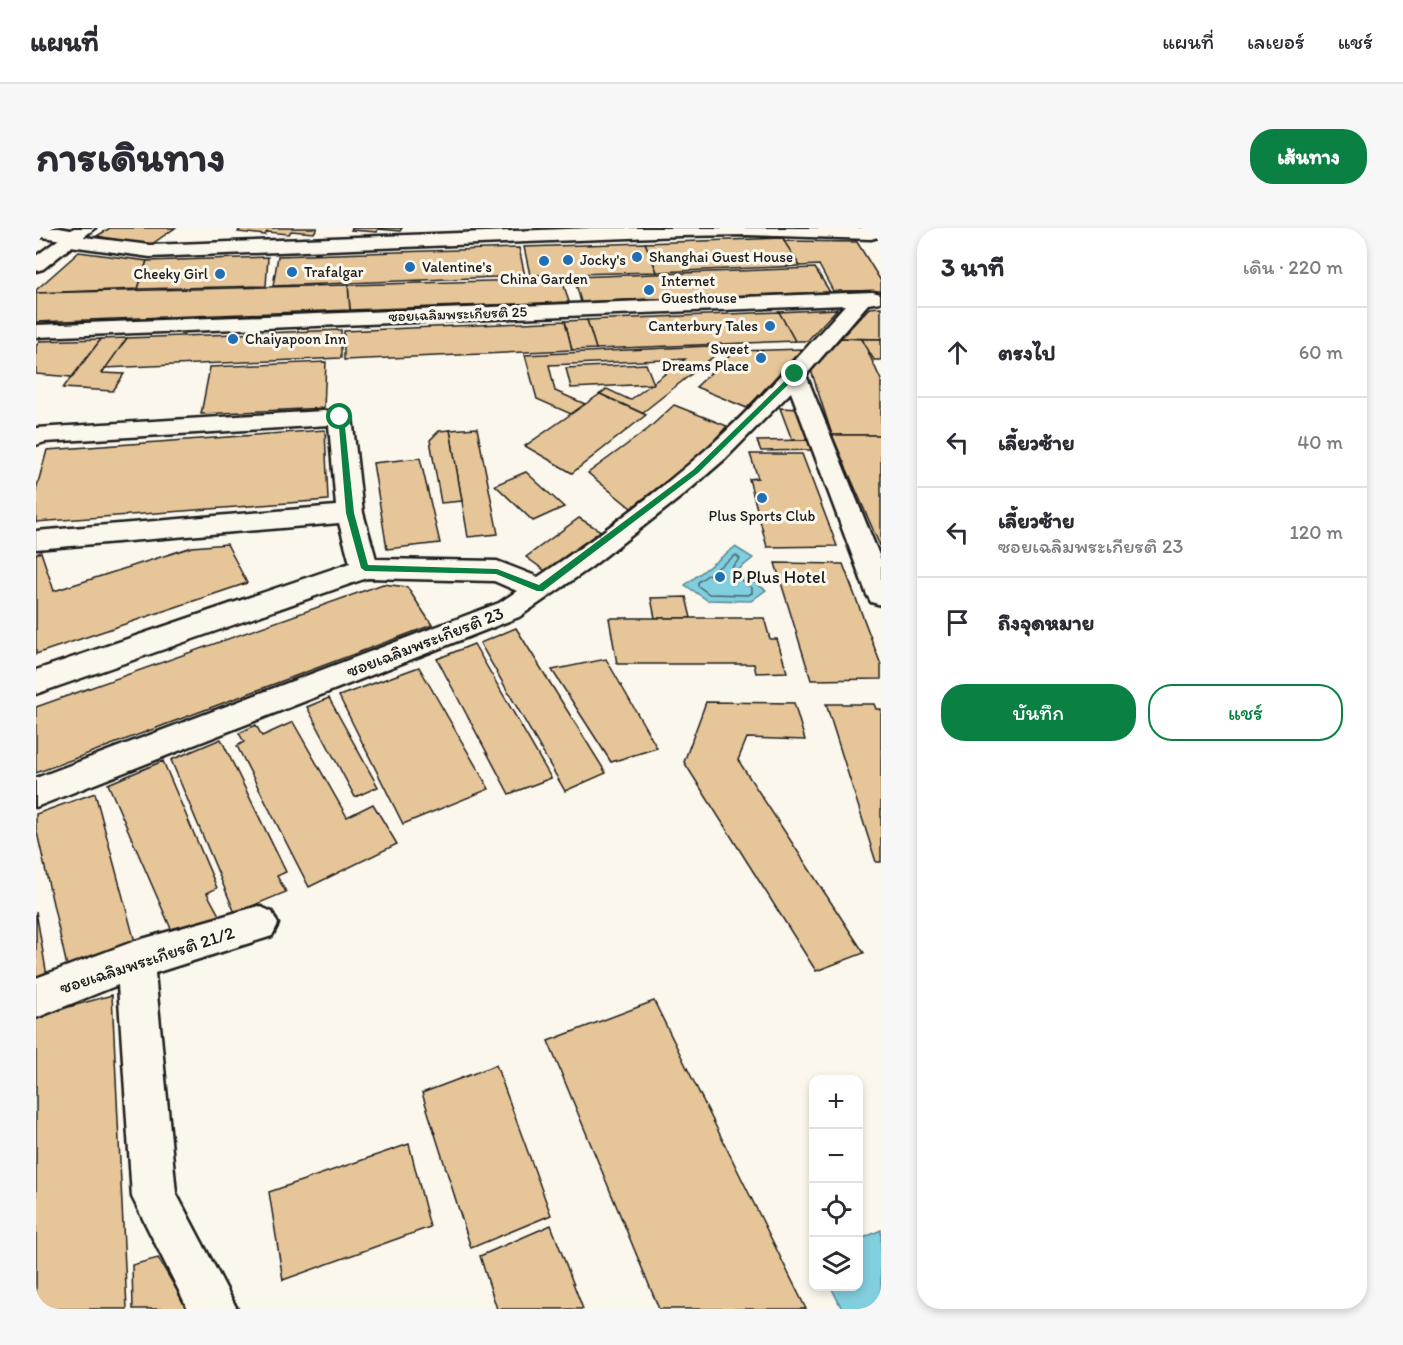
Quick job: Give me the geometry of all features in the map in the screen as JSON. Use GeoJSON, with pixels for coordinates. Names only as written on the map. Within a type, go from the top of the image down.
{"type":"FeatureCollection","features":[{"type":"Feature","properties":{"kind":"street"},"geometry":{"type":"LineString","coordinates":[[36,230],[77,235],[150,251],[335,235],[747,229],[875,238]]}},
{"type":"Feature","properties":{"kind":"street"},"geometry":{"type":"LineString","coordinates":[[36,265],[77,235]]}},
{"type":"Feature","properties":{"kind":"street","name":"ซอยเฉลิมพระเกียรติ 25"},"geometry":{"type":"LineString","coordinates":[[36,331],[871,298]]}},
{"type":"Feature","properties":{"kind":"street","name":"ซอยเฉลิมพระเกียรติ 23"},"geometry":{"type":"LineString","coordinates":[[36,793],[509,610],[696,472],[871,298]]}},
{"type":"Feature","properties":{"kind":"street"},"geometry":{"type":"LineString","coordinates":[[795,374],[881,595]]}},
{"type":"Feature","properties":{"kind":"street"},"geometry":{"type":"LineString","coordinates":[[36,436],[340,417],[350,513],[365,568]]}},
{"type":"Feature","properties":{"kind":"street"},"geometry":{"type":"LineString","coordinates":[[36,540],[350,513]]}},
{"type":"Feature","properties":{"kind":"street"},"geometry":{"type":"LineString","coordinates":[[36,682],[365,568],[497,572],[540,589]]}},
{"type":"Feature","properties":{"kind":"street","name":"ซอยเฉลิมพระเกียรติ 21/2"},"geometry":{"type":"LineString","coordinates":[[36,998],[135,960],[258,924]]}},
{"type":"Feature","properties":{"kind":"street"},"geometry":{"type":"LineString","coordinates":[[135,960],[154,1197],[213,1309]]}},
{"type":"Feature","properties":{"kind":"water"},"geometry":{"type":"Polygon","coordinates":[[[735,547],[753,558],[737,571],[766,590],[751,601],[707,600],[685,585],[735,547]]]}},
{"type":"Feature","properties":{"kind":"water"},"geometry":{"type":"Polygon","coordinates":[[[881,1230],[881,1309],[842,1309],[833,1291],[863,1291],[863,1238],[881,1230]]]}},
{"type":"Feature","properties":{"kind":"building"},"geometry":{"type":"Polygon","coordinates":[[[110,228],[175,228],[149,246],[97,236],[110,228]]]}},
{"type":"Feature","properties":{"kind":"building"},"geometry":{"type":"Polygon","coordinates":[[[241,228],[317,228],[314,233],[291,231],[289,234],[267,232],[265,235],[238,232],[241,228]]]}},
{"type":"Feature","properties":{"kind":"building"},"geometry":{"type":"Polygon","coordinates":[[[352,228],[402,228],[400,231],[378,229],[377,232],[351,230],[352,228]]]}},
{"type":"Feature","properties":{"kind":"building"},"geometry":{"type":"Polygon","coordinates":[[[783,238],[800,266],[657,272],[645,243],[783,238]]]}},
{"type":"Feature","properties":{"kind":"building"},"geometry":{"type":"Polygon","coordinates":[[[784,241],[857,242],[881,281],[881,291],[833,291],[819,265],[800,266],[784,241]]]}},
{"type":"Feature","properties":{"kind":"building"},"geometry":{"type":"Polygon","coordinates":[[[645,243],[657,272],[530,275],[524,247],[645,243]]]}},
{"type":"Feature","properties":{"kind":"building"},"geometry":{"type":"Polygon","coordinates":[[[519,248],[525,276],[273,286],[278,256],[519,248]]]}},
{"type":"Feature","properties":{"kind":"building"},"geometry":{"type":"Polygon","coordinates":[[[79,252],[147,261],[138,289],[36,293],[36,290],[79,252]]]}},
{"type":"Feature","properties":{"kind":"building"},"geometry":{"type":"Polygon","coordinates":[[[268,257],[266,286],[138,289],[147,261],[268,257]]]}},
{"type":"Feature","properties":{"kind":"building"},"geometry":{"type":"Polygon","coordinates":[[[815,268],[830,292],[581,302],[574,277],[815,268]]]}},
{"type":"Feature","properties":{"kind":"building"},"geometry":{"type":"Polygon","coordinates":[[[562,279],[569,302],[350,310],[348,285],[562,279]]]}},
{"type":"Feature","properties":{"kind":"building"},"geometry":{"type":"Polygon","coordinates":[[[348,285],[350,310],[36,322],[36,293],[348,285]]]}},
{"type":"Feature","properties":{"kind":"building"},"geometry":{"type":"Polygon","coordinates":[[[881,307],[881,339],[841,338],[869,308],[881,307]]]}},
{"type":"Feature","properties":{"kind":"building"},"geometry":{"type":"Polygon","coordinates":[[[837,309],[807,341],[795,341],[779,312],[837,309]]]}},
{"type":"Feature","properties":{"kind":"building"},"geometry":{"type":"Polygon","coordinates":[[[779,312],[795,341],[596,349],[587,320],[779,312]]]}},
{"type":"Feature","properties":{"kind":"building"},"geometry":{"type":"Polygon","coordinates":[[[587,320],[596,349],[572,350],[565,321],[587,320]]]}},
{"type":"Feature","properties":{"kind":"building"},"geometry":{"type":"Polygon","coordinates":[[[565,321],[572,350],[344,360],[344,331],[565,321]]]}},
{"type":"Feature","properties":{"kind":"building"},"geometry":{"type":"Polygon","coordinates":[[[341,330],[341,358],[104,368],[127,338],[341,330]]]}},
{"type":"Feature","properties":{"kind":"building"},"geometry":{"type":"Polygon","coordinates":[[[127,338],[102,373],[124,374],[113,391],[63,388],[101,339],[127,338]]]}},
{"type":"Feature","properties":{"kind":"building"},"geometry":{"type":"Polygon","coordinates":[[[841,338],[862,339],[881,380],[881,435],[832,435],[811,370],[841,338]]]}},
{"type":"Feature","properties":{"kind":"building"},"geometry":{"type":"Polygon","coordinates":[[[101,339],[72,377],[36,374],[36,346],[40,341],[101,339]]]}},
{"type":"Feature","properties":{"kind":"building"},"geometry":{"type":"Polygon","coordinates":[[[862,339],[881,339],[881,360],[874,360],[862,339]]]}},
{"type":"Feature","properties":{"kind":"building"},"geometry":{"type":"Polygon","coordinates":[[[709,346],[714,356],[642,413],[600,394],[607,389],[630,400],[685,359],[549,365],[555,391],[585,404],[571,414],[537,399],[525,355],[709,346]]]}},
{"type":"Feature","properties":{"kind":"building"},"geometry":{"type":"Polygon","coordinates":[[[802,349],[747,408],[696,387],[734,351],[802,349]]]}},
{"type":"Feature","properties":{"kind":"building"},"geometry":{"type":"Polygon","coordinates":[[[326,362],[324,408],[201,414],[210,367],[326,362]]]}},
{"type":"Feature","properties":{"kind":"building"},"geometry":{"type":"Polygon","coordinates":[[[646,364],[654,384],[571,388],[566,368],[646,364]]]}},
{"type":"Feature","properties":{"kind":"building"},"geometry":{"type":"Polygon","coordinates":[[[600,394],[646,415],[572,473],[525,446],[600,394]]]}},
{"type":"Feature","properties":{"kind":"building"},"geometry":{"type":"Polygon","coordinates":[[[674,405],[727,426],[703,453],[631,508],[588,473],[648,429],[674,405]]]}},
{"type":"Feature","properties":{"kind":"building"},"geometry":{"type":"Polygon","coordinates":[[[780,408],[800,409],[810,440],[792,440],[780,408]]]}},
{"type":"Feature","properties":{"kind":"building"},"geometry":{"type":"Polygon","coordinates":[[[477,428],[498,534],[468,537],[450,430],[477,428]]]}},
{"type":"Feature","properties":{"kind":"building"},"geometry":{"type":"Polygon","coordinates":[[[325,430],[328,500],[36,522],[36,490],[47,450],[325,430]]]}},
{"type":"Feature","properties":{"kind":"building"},"geometry":{"type":"Polygon","coordinates":[[[450,430],[462,501],[441,503],[430,440],[439,431],[450,430]]]}},
{"type":"Feature","properties":{"kind":"building"},"geometry":{"type":"Polygon","coordinates":[[[832,435],[881,435],[881,548],[832,435]]]}},
{"type":"Feature","properties":{"kind":"building"},"geometry":{"type":"Polygon","coordinates":[[[810,440],[815,450],[761,451],[757,441],[810,440]]]}},
{"type":"Feature","properties":{"kind":"building"},"geometry":{"type":"Polygon","coordinates":[[[750,454],[802,454],[837,546],[767,547],[749,479],[758,478],[750,454]]]}},
{"type":"Feature","properties":{"kind":"building"},"geometry":{"type":"Polygon","coordinates":[[[420,458],[440,543],[387,549],[373,463],[420,458]]]}},
{"type":"Feature","properties":{"kind":"building"},"geometry":{"type":"Polygon","coordinates":[[[526,472],[564,507],[533,521],[495,485],[526,472]]]}},
{"type":"Feature","properties":{"kind":"building"},"geometry":{"type":"Polygon","coordinates":[[[579,518],[601,531],[547,572],[526,557],[579,518]]]}},
{"type":"Feature","properties":{"kind":"building"},"geometry":{"type":"Polygon","coordinates":[[[227,544],[247,583],[36,654],[36,554],[41,552],[54,591],[192,547],[227,544]]]}},
{"type":"Feature","properties":{"kind":"building"},"geometry":{"type":"Polygon","coordinates":[[[775,563],[843,564],[881,665],[881,679],[811,680],[775,563]]]}},
{"type":"Feature","properties":{"kind":"building"},"geometry":{"type":"Polygon","coordinates":[[[383,584],[407,587],[432,625],[36,773],[36,707],[383,584]]]}},
{"type":"Feature","properties":{"kind":"building"},"geometry":{"type":"Polygon","coordinates":[[[686,597],[691,618],[655,618],[651,598],[686,597]]]}},
{"type":"Feature","properties":{"kind":"building"},"geometry":{"type":"Polygon","coordinates":[[[609,618],[764,618],[770,639],[777,639],[787,672],[756,673],[754,664],[617,664],[609,618]]]}},
{"type":"Feature","properties":{"kind":"building"},"geometry":{"type":"Polygon","coordinates":[[[516,628],[606,773],[565,791],[480,643],[516,628]]]}},
{"type":"Feature","properties":{"kind":"building"},"geometry":{"type":"Polygon","coordinates":[[[474,644],[551,778],[509,794],[437,659],[474,644]]]}},
{"type":"Feature","properties":{"kind":"building"},"geometry":{"type":"Polygon","coordinates":[[[606,659],[657,748],[611,762],[552,670],[606,659]]]}},
{"type":"Feature","properties":{"kind":"building"},"geometry":{"type":"Polygon","coordinates":[[[419,667],[489,789],[403,824],[339,696],[419,667]]]}},
{"type":"Feature","properties":{"kind":"building"},"geometry":{"type":"Polygon","coordinates":[[[329,698],[378,787],[355,797],[307,707],[329,698]]]}},
{"type":"Feature","properties":{"kind":"building"},"geometry":{"type":"Polygon","coordinates":[[[706,702],[794,703],[805,740],[747,738],[738,760],[864,953],[816,971],[684,762],[706,702]]]}},
{"type":"Feature","properties":{"kind":"building"},"geometry":{"type":"Polygon","coordinates":[[[826,704],[874,704],[876,709],[881,709],[881,862],[876,862],[826,704]]]}},
{"type":"Feature","properties":{"kind":"building"},"geometry":{"type":"Polygon","coordinates":[[[293,722],[347,817],[373,804],[397,844],[309,887],[237,746],[244,742],[239,733],[256,725],[262,736],[293,722]]]}},
{"type":"Feature","properties":{"kind":"building"},"geometry":{"type":"Polygon","coordinates":[[[221,739],[286,872],[277,876],[286,892],[235,913],[171,760],[221,739]]]}},
{"type":"Feature","properties":{"kind":"building"},"geometry":{"type":"Polygon","coordinates":[[[163,761],[217,888],[207,893],[220,917],[175,938],[108,784],[163,761]]]}},
{"type":"Feature","properties":{"kind":"building"},"geometry":{"type":"Polygon","coordinates":[[[95,793],[135,942],[68,971],[36,828],[36,814],[95,793]]]}},
{"type":"Feature","properties":{"kind":"building"},"geometry":{"type":"Polygon","coordinates":[[[36,911],[48,982],[36,987],[36,911]]]}},
{"type":"Feature","properties":{"kind":"building"},"geometry":{"type":"Polygon","coordinates":[[[112,995],[127,1309],[36,1309],[36,1016],[112,995]]]}},
{"type":"Feature","properties":{"kind":"building"},"geometry":{"type":"Polygon","coordinates":[[[654,1001],[806,1309],[659,1309],[548,1041],[654,1001]]]}},
{"type":"Feature","properties":{"kind":"building"},"geometry":{"type":"Polygon","coordinates":[[[496,1065],[551,1215],[471,1248],[422,1093],[496,1065]]]}},
{"type":"Feature","properties":{"kind":"building"},"geometry":{"type":"Polygon","coordinates":[[[409,1144],[430,1227],[283,1280],[269,1192],[409,1144]]]}},
{"type":"Feature","properties":{"kind":"building"},"geometry":{"type":"Polygon","coordinates":[[[551,1225],[583,1309],[497,1309],[480,1256],[551,1225]]]}},
{"type":"Feature","properties":{"kind":"building"},"geometry":{"type":"Polygon","coordinates":[[[158,1258],[188,1309],[133,1309],[132,1265],[158,1258]]]}},
{"type":"Feature","properties":{"kind":"place","name":"Shanghai Guest House"},"geometry":{"type":"Point","coordinates":[637,257]}},
{"type":"Feature","properties":{"kind":"place","name":"Jocky's"},"geometry":{"type":"Point","coordinates":[568,260]}},
{"type":"Feature","properties":{"kind":"place","name":"China Garden"},"geometry":{"type":"Point","coordinates":[544,261]}},
{"type":"Feature","properties":{"kind":"place","name":"Valentine's"},"geometry":{"type":"Point","coordinates":[410,267]}},
{"type":"Feature","properties":{"kind":"place","name":"Trafalgar"},"geometry":{"type":"Point","coordinates":[292,272]}},
{"type":"Feature","properties":{"kind":"place","name":"Cheeky Girl"},"geometry":{"type":"Point","coordinates":[220,274]}},
{"type":"Feature","properties":{"kind":"place","name":"Internet Guesthouse"},"geometry":{"type":"Point","coordinates":[649,290]}},
{"type":"Feature","properties":{"kind":"place","name":"Canterbury Tales"},"geometry":{"type":"Point","coordinates":[770,326]}},
{"type":"Feature","properties":{"kind":"place","name":"Chaiyapoon Inn"},"geometry":{"type":"Point","coordinates":[233,339]}},
{"type":"Feature","properties":{"kind":"place","name":"Sweet Dreams Place"},"geometry":{"type":"Point","coordinates":[761,358]}},
{"type":"Feature","properties":{"kind":"place","name":"Plus Sports Club"},"geometry":{"type":"Point","coordinates":[762,498]}},
{"type":"Feature","properties":{"kind":"place","name":"P Plus Hotel"},"geometry":{"type":"Point","coordinates":[720,577]}},
{"type":"Feature","properties":{"kind":"route"},"geometry":{"type":"LineString","coordinates":[[340,417],[350,513],[365,568],[497,572],[540,589],[696,472],[795,374]]}}]}
